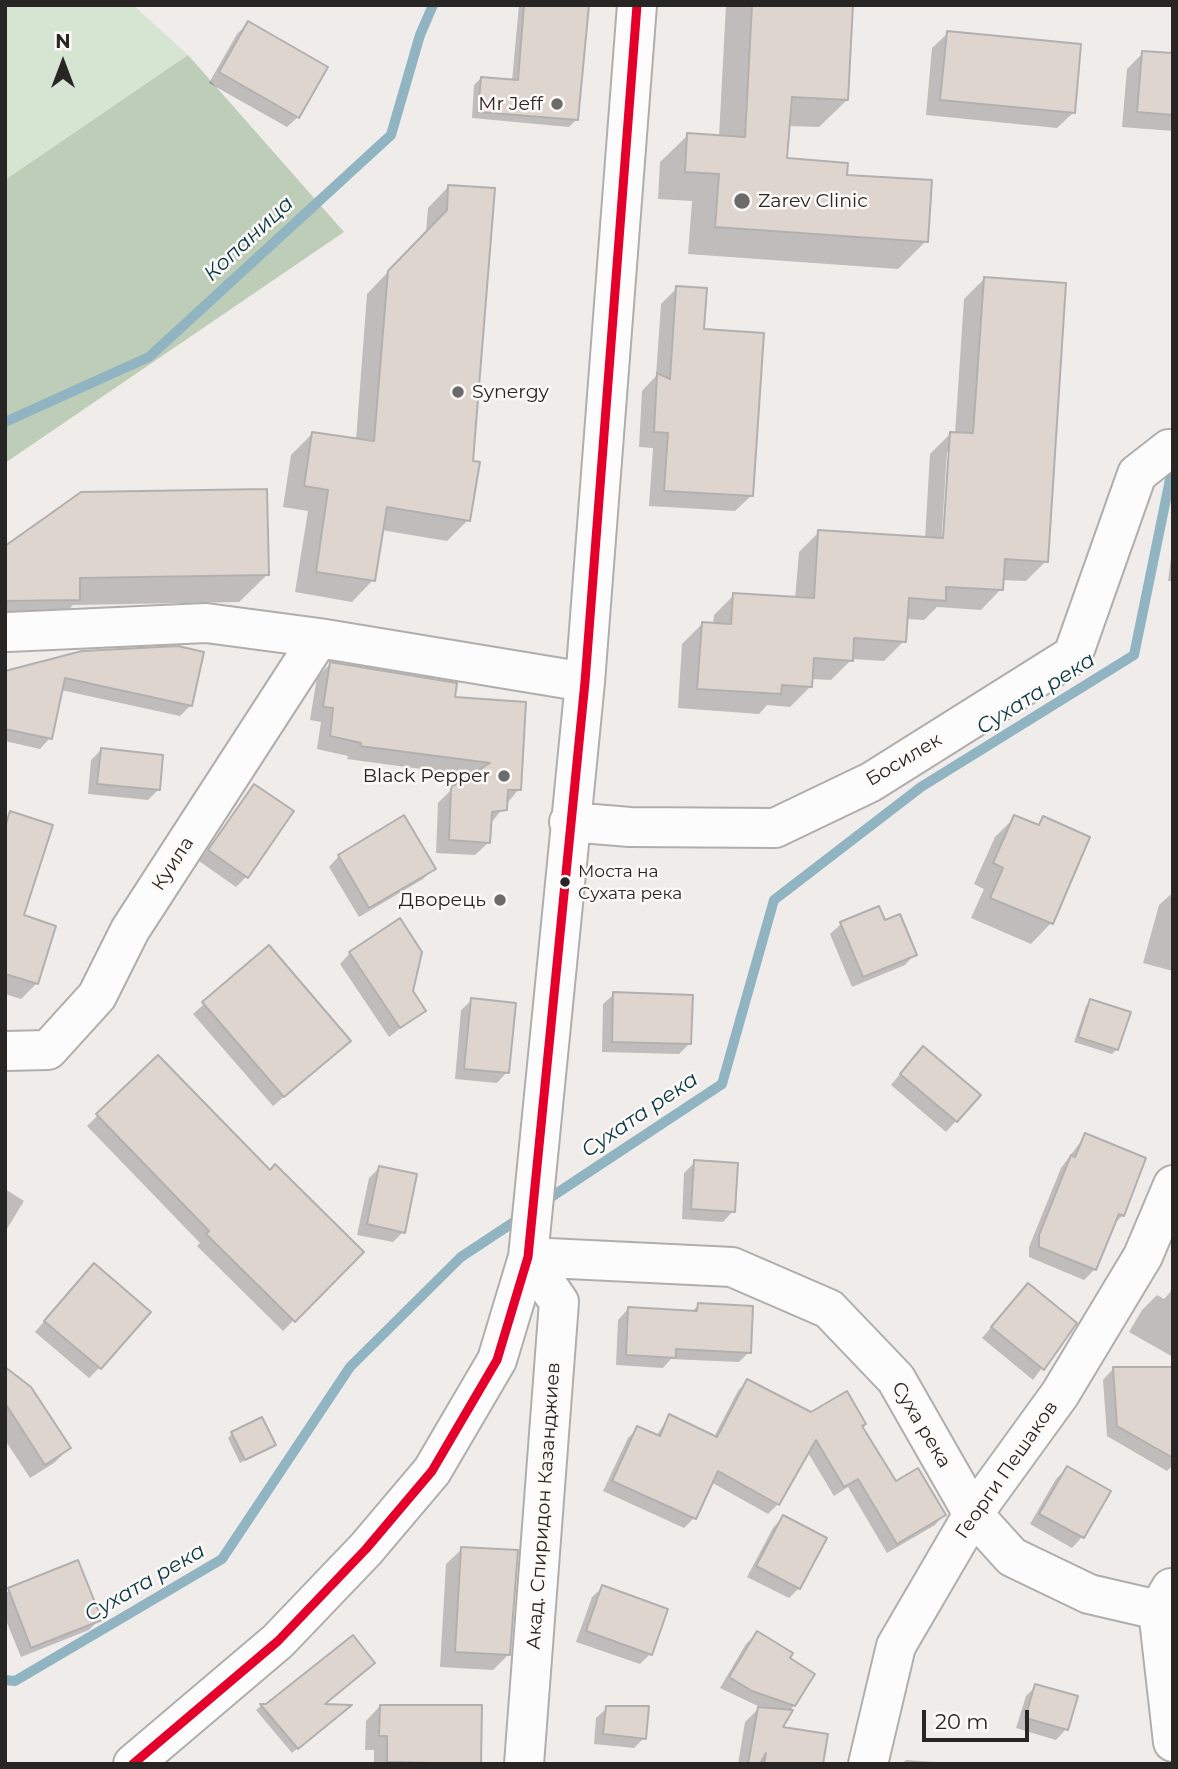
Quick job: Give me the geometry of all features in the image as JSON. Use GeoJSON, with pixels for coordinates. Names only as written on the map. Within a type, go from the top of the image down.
{"type":"FeatureCollection","features":[{"type":"Feature","properties":{"kind":"street"},"geometry":{"type":"LineString","coordinates":[[133,1764],[278,1641],[366,1549],[432,1471],[497,1360],[528,1257],[536,1154],[585,682],[637,5]]}},
{"type":"Feature","properties":{"kind":"street","name":"Босилек"},"geometry":{"type":"LineString","coordinates":[[569,822],[653,828],[775,828],[871,782],[1073,656],[1137,474],[1171,449]]}},
{"type":"Feature","properties":{"kind":"street"},"geometry":{"type":"LineString","coordinates":[[8,632],[206,623],[319,638],[585,682]]}},
{"type":"Feature","properties":{"kind":"street","name":"Куила"},"geometry":{"type":"LineString","coordinates":[[5,1051],[48,1050],[97,996],[131,930],[319,638]]}},
{"type":"Feature","properties":{"kind":"street","name":"Георги Пешаков"},"geometry":{"type":"LineString","coordinates":[[868,1764],[896,1646],[973,1514],[1060,1394],[1143,1256],[1173,1185]]}},
{"type":"Feature","properties":{"kind":"street","name":"Суха река"},"geometry":{"type":"LineString","coordinates":[[528,1257],[732,1267],[828,1309],[896,1379],[973,1514],[1012,1557],[1089,1594],[1168,1602]]}},
{"type":"Feature","properties":{"kind":"street","name":"Акад. Спиридон Казанджиев"},"geometry":{"type":"LineString","coordinates":[[524,1764],[559,1302],[528,1257]]}},
{"type":"Feature","properties":{"kind":"street"},"geometry":{"type":"LineString","coordinates":[[1168,1602],[1173,1742]]}},
{"type":"Feature","properties":{"kind":"green space"},"geometry":{"type":"Polygon","coordinates":[[[5,5],[133,5],[188,55],[5,180],[5,5]]]}},
{"type":"Feature","properties":{"kind":"green space"},"geometry":{"type":"Polygon","coordinates":[[[188,55],[344,232],[5,463],[5,180],[188,55]]]}},
{"type":"Feature","properties":{"kind":"building"},"geometry":{"type":"Polygon","coordinates":[[[524,5],[589,5],[578,120],[478,112],[481,77],[518,80],[524,5]]]}},
{"type":"Feature","properties":{"kind":"building"},"geometry":{"type":"Polygon","coordinates":[[[752,5],[853,5],[848,100],[792,97],[787,158],[848,163],[847,175],[932,180],[928,242],[715,227],[719,174],[685,172],[687,133],[745,137],[752,5]]]}},
{"type":"Feature","properties":{"kind":"building"},"geometry":{"type":"Polygon","coordinates":[[[248,21],[328,67],[299,118],[219,72],[248,21]]]}},
{"type":"Feature","properties":{"kind":"building"},"geometry":{"type":"Polygon","coordinates":[[[947,31],[1081,44],[1075,113],[940,100],[947,31]]]}},
{"type":"Feature","properties":{"kind":"building"},"geometry":{"type":"Polygon","coordinates":[[[1142,51],[1173,53],[1173,115],[1137,112],[1142,51]]]}},
{"type":"Feature","properties":{"kind":"building"},"geometry":{"type":"Polygon","coordinates":[[[448,185],[495,188],[473,461],[480,462],[470,521],[387,507],[375,581],[316,572],[328,490],[304,486],[312,432],[374,441],[388,271],[447,210],[448,185]]]}},
{"type":"Feature","properties":{"kind":"building"},"geometry":{"type":"Polygon","coordinates":[[[984,277],[1066,283],[1048,562],[1005,559],[1003,590],[946,587],[946,601],[909,598],[906,642],[854,638],[853,661],[814,658],[812,687],[782,685],[781,694],[697,689],[702,622],[731,624],[733,593],[814,598],[818,530],[943,538],[950,432],[973,433],[984,277]]]}},
{"type":"Feature","properties":{"kind":"building"},"geometry":{"type":"Polygon","coordinates":[[[676,286],[707,288],[704,329],[764,333],[753,496],[664,491],[668,433],[654,432],[657,373],[670,379],[676,286]]]}},
{"type":"Feature","properties":{"kind":"building"},"geometry":{"type":"Polygon","coordinates":[[[267,489],[269,575],[80,578],[80,600],[5,601],[5,546],[81,492],[267,489]]]}},
{"type":"Feature","properties":{"kind":"building"},"geometry":{"type":"Polygon","coordinates":[[[178,646],[204,652],[192,706],[65,678],[52,739],[5,729],[5,671],[82,651],[178,646]]]}},
{"type":"Feature","properties":{"kind":"building"},"geometry":{"type":"Polygon","coordinates":[[[330,662],[457,683],[455,697],[526,702],[521,790],[508,790],[507,810],[492,812],[490,843],[449,840],[451,787],[490,763],[360,746],[361,743],[330,736],[333,708],[323,707],[330,662]]]}},
{"type":"Feature","properties":{"kind":"building"},"geometry":{"type":"Polygon","coordinates":[[[101,748],[163,755],[160,790],[97,784],[101,748]]]}},
{"type":"Feature","properties":{"kind":"building"},"geometry":{"type":"Polygon","coordinates":[[[254,784],[294,811],[248,878],[208,850],[254,784]]]}},
{"type":"Feature","properties":{"kind":"building"},"geometry":{"type":"Polygon","coordinates":[[[10,811],[53,825],[24,915],[56,926],[38,984],[5,974],[5,827],[10,811]]]}},
{"type":"Feature","properties":{"kind":"building"},"geometry":{"type":"Polygon","coordinates":[[[404,815],[436,869],[369,908],[338,855],[404,815]]]}},
{"type":"Feature","properties":{"kind":"building"},"geometry":{"type":"Polygon","coordinates":[[[1014,815],[1039,825],[1043,816],[1090,837],[1053,924],[990,898],[1003,868],[993,863],[1014,815]]]}},
{"type":"Feature","properties":{"kind":"building"},"geometry":{"type":"Polygon","coordinates":[[[879,906],[885,920],[900,914],[917,955],[863,977],[840,922],[879,906]]]}},
{"type":"Feature","properties":{"kind":"building"},"geometry":{"type":"Polygon","coordinates":[[[400,918],[422,952],[413,991],[426,1011],[400,1028],[349,952],[400,918]]]}},
{"type":"Feature","properties":{"kind":"building"},"geometry":{"type":"Polygon","coordinates":[[[269,945],[351,1041],[284,1097],[202,1002],[269,945]]]}},
{"type":"Feature","properties":{"kind":"building"},"geometry":{"type":"Polygon","coordinates":[[[613,992],[693,995],[691,1044],[612,1042],[613,992]]]}},
{"type":"Feature","properties":{"kind":"building"},"geometry":{"type":"Polygon","coordinates":[[[471,998],[516,1003],[509,1073],[464,1069],[471,998]]]}},
{"type":"Feature","properties":{"kind":"building"},"geometry":{"type":"Polygon","coordinates":[[[1090,999],[1131,1012],[1118,1050],[1078,1037],[1090,999]]]}},
{"type":"Feature","properties":{"kind":"building"},"geometry":{"type":"Polygon","coordinates":[[[923,1046],[981,1095],[957,1122],[900,1074],[923,1046]]]}},
{"type":"Feature","properties":{"kind":"building"},"geometry":{"type":"Polygon","coordinates":[[[158,1055],[270,1170],[275,1164],[364,1252],[295,1322],[206,1234],[209,1231],[96,1114],[158,1055]]]}},
{"type":"Feature","properties":{"kind":"building"},"geometry":{"type":"Polygon","coordinates":[[[1085,1133],[1146,1158],[1124,1216],[1119,1214],[1096,1270],[1039,1247],[1039,1235],[1071,1155],[1075,1157],[1085,1133]]]}},
{"type":"Feature","properties":{"kind":"building"},"geometry":{"type":"Polygon","coordinates":[[[694,1160],[738,1163],[735,1212],[691,1209],[694,1160]]]}},
{"type":"Feature","properties":{"kind":"building"},"geometry":{"type":"Polygon","coordinates":[[[379,1166],[417,1174],[405,1233],[367,1224],[379,1166]]]}},
{"type":"Feature","properties":{"kind":"building"},"geometry":{"type":"Polygon","coordinates":[[[94,1263],[151,1312],[101,1369],[44,1321],[94,1263]]]}},
{"type":"Feature","properties":{"kind":"building"},"geometry":{"type":"Polygon","coordinates":[[[1028,1283],[1077,1323],[1044,1370],[991,1327],[1028,1283]]]}},
{"type":"Feature","properties":{"kind":"building"},"geometry":{"type":"Polygon","coordinates":[[[698,1303],[753,1306],[751,1353],[676,1349],[676,1358],[626,1355],[628,1307],[697,1311],[698,1303]]]}},
{"type":"Feature","properties":{"kind":"building"},"geometry":{"type":"Polygon","coordinates":[[[5,1367],[31,1387],[71,1448],[45,1465],[5,1403],[5,1367]]]}},
{"type":"Feature","properties":{"kind":"building"},"geometry":{"type":"Polygon","coordinates":[[[1113,1367],[1173,1367],[1173,1458],[1117,1426],[1113,1367]]]}},
{"type":"Feature","properties":{"kind":"building"},"geometry":{"type":"Polygon","coordinates":[[[747,1379],[811,1412],[847,1391],[866,1424],[862,1426],[896,1481],[918,1468],[946,1515],[897,1544],[858,1479],[844,1487],[816,1440],[779,1505],[718,1471],[696,1519],[612,1481],[637,1426],[660,1436],[669,1414],[717,1437],[747,1379]]]}},
{"type":"Feature","properties":{"kind":"building"},"geometry":{"type":"Polygon","coordinates":[[[262,1417],[276,1445],[245,1460],[231,1432],[262,1417]]]}},
{"type":"Feature","properties":{"kind":"building"},"geometry":{"type":"Polygon","coordinates":[[[1067,1466],[1111,1491],[1084,1538],[1039,1514],[1067,1466]]]}},
{"type":"Feature","properties":{"kind":"building"},"geometry":{"type":"Polygon","coordinates":[[[783,1515],[827,1538],[800,1589],[756,1566],[783,1515]]]}},
{"type":"Feature","properties":{"kind":"building"},"geometry":{"type":"Polygon","coordinates":[[[461,1547],[518,1550],[510,1655],[455,1652],[461,1547]]]}},
{"type":"Feature","properties":{"kind":"building"},"geometry":{"type":"Polygon","coordinates":[[[78,1560],[102,1620],[31,1648],[8,1588],[78,1560]]]}},
{"type":"Feature","properties":{"kind":"building"},"geometry":{"type":"Polygon","coordinates":[[[602,1585],[668,1609],[652,1655],[586,1631],[602,1585]]]}},
{"type":"Feature","properties":{"kind":"building"},"geometry":{"type":"Polygon","coordinates":[[[757,1631],[793,1653],[790,1658],[815,1674],[795,1706],[752,1691],[729,1677],[757,1631]]]}},
{"type":"Feature","properties":{"kind":"building"},"geometry":{"type":"Polygon","coordinates":[[[353,1635],[375,1663],[325,1704],[352,1705],[298,1749],[260,1704],[266,1704],[353,1635]]]}},
{"type":"Feature","properties":{"kind":"building"},"geometry":{"type":"Polygon","coordinates":[[[1035,1684],[1078,1696],[1068,1730],[1025,1718],[1035,1684]]]}},
{"type":"Feature","properties":{"kind":"building"},"geometry":{"type":"Polygon","coordinates":[[[380,1705],[482,1705],[481,1764],[387,1762],[387,1736],[379,1736],[380,1705]]]}},
{"type":"Feature","properties":{"kind":"building"},"geometry":{"type":"Polygon","coordinates":[[[606,1706],[649,1706],[646,1739],[603,1734],[606,1706]]]}},
{"type":"Feature","properties":{"kind":"building"},"geometry":{"type":"Polygon","coordinates":[[[758,1707],[793,1710],[783,1727],[828,1734],[823,1764],[764,1764],[766,1753],[760,1764],[748,1764],[758,1707]]]}},
{"type":"Feature","properties":{"kind":"waterway","name":"Копаница"},"geometry":{"type":"LineString","coordinates":[[5,422],[149,357],[391,135],[420,35],[433,5]]}},
{"type":"Feature","properties":{"kind":"waterway","name":"Сухата река"},"geometry":{"type":"LineString","coordinates":[[542,1203],[722,1084],[774,900],[921,787],[1134,655],[1173,465]]}},
{"type":"Feature","properties":{"kind":"waterway","name":"Сухата река"},"geometry":{"type":"LineString","coordinates":[[5,1680],[15,1681],[222,1559],[350,1367],[461,1257],[523,1216]]}},
{"type":"Feature","properties":{"kind":"transit line"},"geometry":{"type":"LineString","coordinates":[[133,1764],[278,1641],[366,1549],[432,1471],[497,1360],[528,1257],[585,682],[637,5]]}},
{"type":"Feature","properties":{"kind":"place","name":"Mr Jeff"},"geometry":{"type":"Point","coordinates":[557,104]}},
{"type":"Feature","properties":{"kind":"place","name":"Zarev Clinic"},"geometry":{"type":"Point","coordinates":[742,201]}},
{"type":"Feature","properties":{"kind":"place","name":"Synergy"},"geometry":{"type":"Point","coordinates":[458,392]}},
{"type":"Feature","properties":{"kind":"place","name":"Black Pepper"},"geometry":{"type":"Point","coordinates":[504,776]}},
{"type":"Feature","properties":{"kind":"place","name":"Моста на Сухата река"},"geometry":{"type":"Point","coordinates":[565,882]}},
{"type":"Feature","properties":{"kind":"place","name":"Дворець"},"geometry":{"type":"Point","coordinates":[500,900]}}]}
